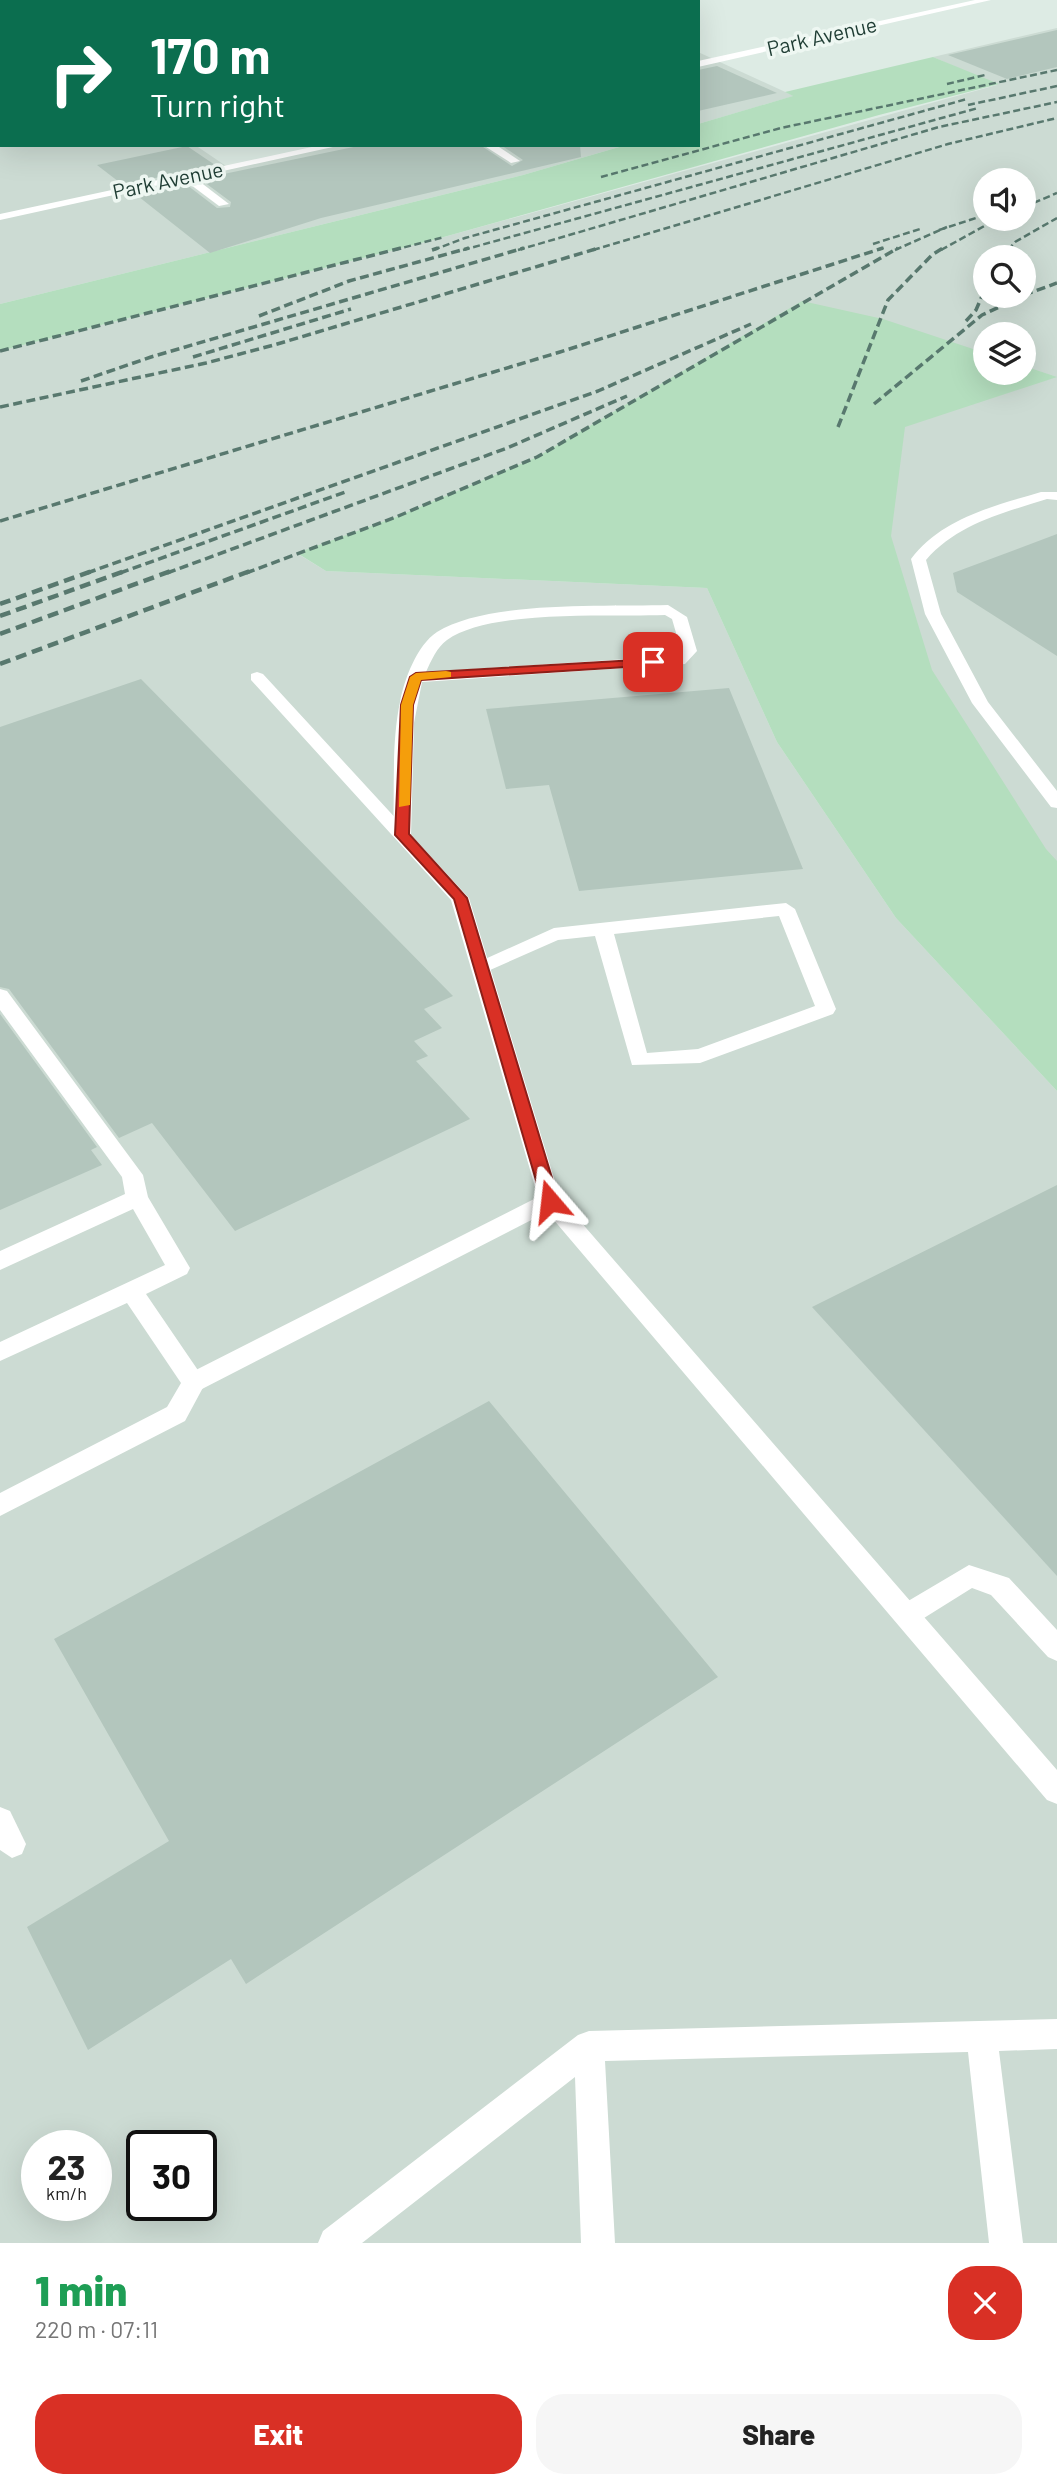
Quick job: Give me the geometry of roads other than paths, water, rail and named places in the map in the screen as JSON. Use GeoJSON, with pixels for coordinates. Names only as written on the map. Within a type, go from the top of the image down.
{"type":"FeatureCollection","features":[{"type":"Feature","properties":{"kind":"street","name":"Park Avenue"},"geometry":{"type":"LineString","coordinates":[[700,64],[987,0]]}},
{"type":"Feature","properties":{"kind":"street","name":"Park Avenue"},"geometry":{"type":"LineString","coordinates":[[0,217],[327,147]]}},
{"type":"Feature","properties":{"kind":"street"},"geometry":{"type":"LineString","coordinates":[[492,147],[516,161]]}},
{"type":"Feature","properties":{"kind":"street"},"geometry":{"type":"LineString","coordinates":[[187,177],[223,204]]}},
{"type":"Feature","properties":{"kind":"street"},"geometry":{"type":"LineString","coordinates":[[1057,496],[1046,495],[974,519],[931,542],[918,559],[933,614],[980,703],[1057,803]]}},
{"type":"Feature","properties":{"kind":"street"},"geometry":{"type":"LineString","coordinates":[[402,835],[407,705],[416,677],[440,637],[470,623],[509,617],[668,610],[679,617],[689,651],[679,660],[416,677]]}},
{"type":"Feature","properties":{"kind":"street"},"geometry":{"type":"LineString","coordinates":[[257,677],[460,898],[550,1201],[1057,1791]]}},
{"type":"Feature","properties":{"kind":"street"},"geometry":{"type":"LineString","coordinates":[[481,968],[554,934],[786,909],[826,1009],[700,1056],[639,1060],[603,929]]}},
{"type":"Feature","properties":{"kind":"street"},"geometry":{"type":"LineString","coordinates":[[0,996],[132,1175],[137,1198],[179,1268],[0,1352]]}},
{"type":"Feature","properties":{"kind":"street"},"geometry":{"type":"LineString","coordinates":[[0,1262],[137,1198]]}},
{"type":"Feature","properties":{"kind":"street"},"geometry":{"type":"LineString","coordinates":[[0,1505],[176,1413],[194,1382],[550,1201]]}},
{"type":"Feature","properties":{"kind":"street"},"geometry":{"type":"LineString","coordinates":[[131,1291],[194,1382]]}},
{"type":"Feature","properties":{"kind":"street"},"geometry":{"type":"LineString","coordinates":[[907,1615],[969,1576],[1000,1586],[1057,1648]]}},
{"type":"Feature","properties":{"kind":"street"},"geometry":{"type":"LineString","coordinates":[[335,2243],[589,2046],[1057,2034]]}},
{"type":"Feature","properties":{"kind":"street"},"geometry":{"type":"LineString","coordinates":[[982,2037],[1006,2243]]}},
{"type":"Feature","properties":{"kind":"street"},"geometry":{"type":"LineString","coordinates":[[589,2046],[598,2243]]}},
{"type":"Feature","properties":{"kind":"railway"},"geometry":{"type":"LineString","coordinates":[[601,177],[781,128],[1057,70]]}},
{"type":"Feature","properties":{"kind":"railway"},"geometry":{"type":"LineString","coordinates":[[947,84],[985,75]]}},
{"type":"Feature","properties":{"kind":"railway"},"geometry":{"type":"LineString","coordinates":[[968,105],[1057,86]]}},
{"type":"Feature","properties":{"kind":"railway"},"geometry":{"type":"LineString","coordinates":[[433,250],[465,238],[967,99]]}},
{"type":"Feature","properties":{"kind":"railway"},"geometry":{"type":"LineString","coordinates":[[518,250],[939,127],[1057,102]]}},
{"type":"Feature","properties":{"kind":"railway"},"geometry":{"type":"LineString","coordinates":[[463,250],[978,108]]}},
{"type":"Feature","properties":{"kind":"railway"},"geometry":{"type":"LineString","coordinates":[[593,250],[948,144],[1057,118]]}},
{"type":"Feature","properties":{"kind":"railway"},"geometry":{"type":"LineString","coordinates":[[1036,202],[1057,193]]}},
{"type":"Feature","properties":{"kind":"railway"},"geometry":{"type":"LineString","coordinates":[[1012,245],[1057,218]]}},
{"type":"Feature","properties":{"kind":"railway"},"geometry":{"type":"LineString","coordinates":[[944,228],[973,219]]}},
{"type":"Feature","properties":{"kind":"railway"},"geometry":{"type":"LineString","coordinates":[[895,250],[944,228]]}},
{"type":"Feature","properties":{"kind":"railway"},"geometry":{"type":"LineString","coordinates":[[939,230],[944,228]]}},
{"type":"Feature","properties":{"kind":"railway"},"geometry":{"type":"LineString","coordinates":[[873,244],[920,229]]}},
{"type":"Feature","properties":{"kind":"railway"},"geometry":{"type":"LineString","coordinates":[[941,250],[975,231]]}},
{"type":"Feature","properties":{"kind":"railway"},"geometry":{"type":"LineString","coordinates":[[394,250],[444,237]]}},
{"type":"Feature","properties":{"kind":"railway"},"geometry":{"type":"LineString","coordinates":[[0,351],[401,248]]}},
{"type":"Feature","properties":{"kind":"railway"},"geometry":{"type":"LineString","coordinates":[[432,250],[438,248]]}},
{"type":"Feature","properties":{"kind":"railway"},"geometry":{"type":"LineString","coordinates":[[259,316],[349,281],[469,248]]}},
{"type":"Feature","properties":{"kind":"railway"},"geometry":{"type":"LineString","coordinates":[[81,381],[151,357],[524,248]]}},
{"type":"Feature","properties":{"kind":"railway"},"geometry":{"type":"LineString","coordinates":[[0,407],[206,363],[274,345],[599,248]]}},
{"type":"Feature","properties":{"kind":"railway"},"geometry":{"type":"LineString","coordinates":[[0,521],[560,352],[883,248]]}},
{"type":"Feature","properties":{"kind":"railway"},"geometry":{"type":"LineString","coordinates":[[877,250],[883,248]]}},
{"type":"Feature","properties":{"kind":"railway"},"geometry":{"type":"LineString","coordinates":[[246,573],[396,517],[537,457],[898,248]]}},
{"type":"Feature","properties":{"kind":"railway"},"geometry":{"type":"LineString","coordinates":[[838,427],[888,300],[932,255],[943,248]]}},
{"type":"Feature","properties":{"kind":"railway"},"geometry":{"type":"LineString","coordinates":[[1036,291],[1057,283]]}},
{"type":"Feature","properties":{"kind":"railway"},"geometry":{"type":"LineString","coordinates":[[966,321],[977,308]]}},
{"type":"Feature","properties":{"kind":"railway"},"geometry":{"type":"LineString","coordinates":[[874,404],[982,315],[997,308]]}},
{"type":"Feature","properties":{"kind":"railway"},"geometry":{"type":"LineString","coordinates":[[193,357],[351,309]]}},
{"type":"Feature","properties":{"kind":"railway"},"geometry":{"type":"LineString","coordinates":[[87,573],[598,391],[751,324]]}},
{"type":"Feature","properties":{"kind":"railway"},"geometry":{"type":"LineString","coordinates":[[167,573],[507,448],[627,396]]}},
{"type":"Feature","properties":{"kind":"railway"},"geometry":{"type":"LineString","coordinates":[[120,573],[348,491]]}},
{"type":"Feature","properties":{"kind":"railway"},"geometry":{"type":"LineString","coordinates":[[0,604],[92,571]]}},
{"type":"Feature","properties":{"kind":"railway"},"geometry":{"type":"LineString","coordinates":[[0,616],[125,571]]}},
{"type":"Feature","properties":{"kind":"railway"},"geometry":{"type":"LineString","coordinates":[[0,634],[171,571]]}},
{"type":"Feature","properties":{"kind":"railway"},"geometry":{"type":"LineString","coordinates":[[0,664],[250,571]]}}]}
